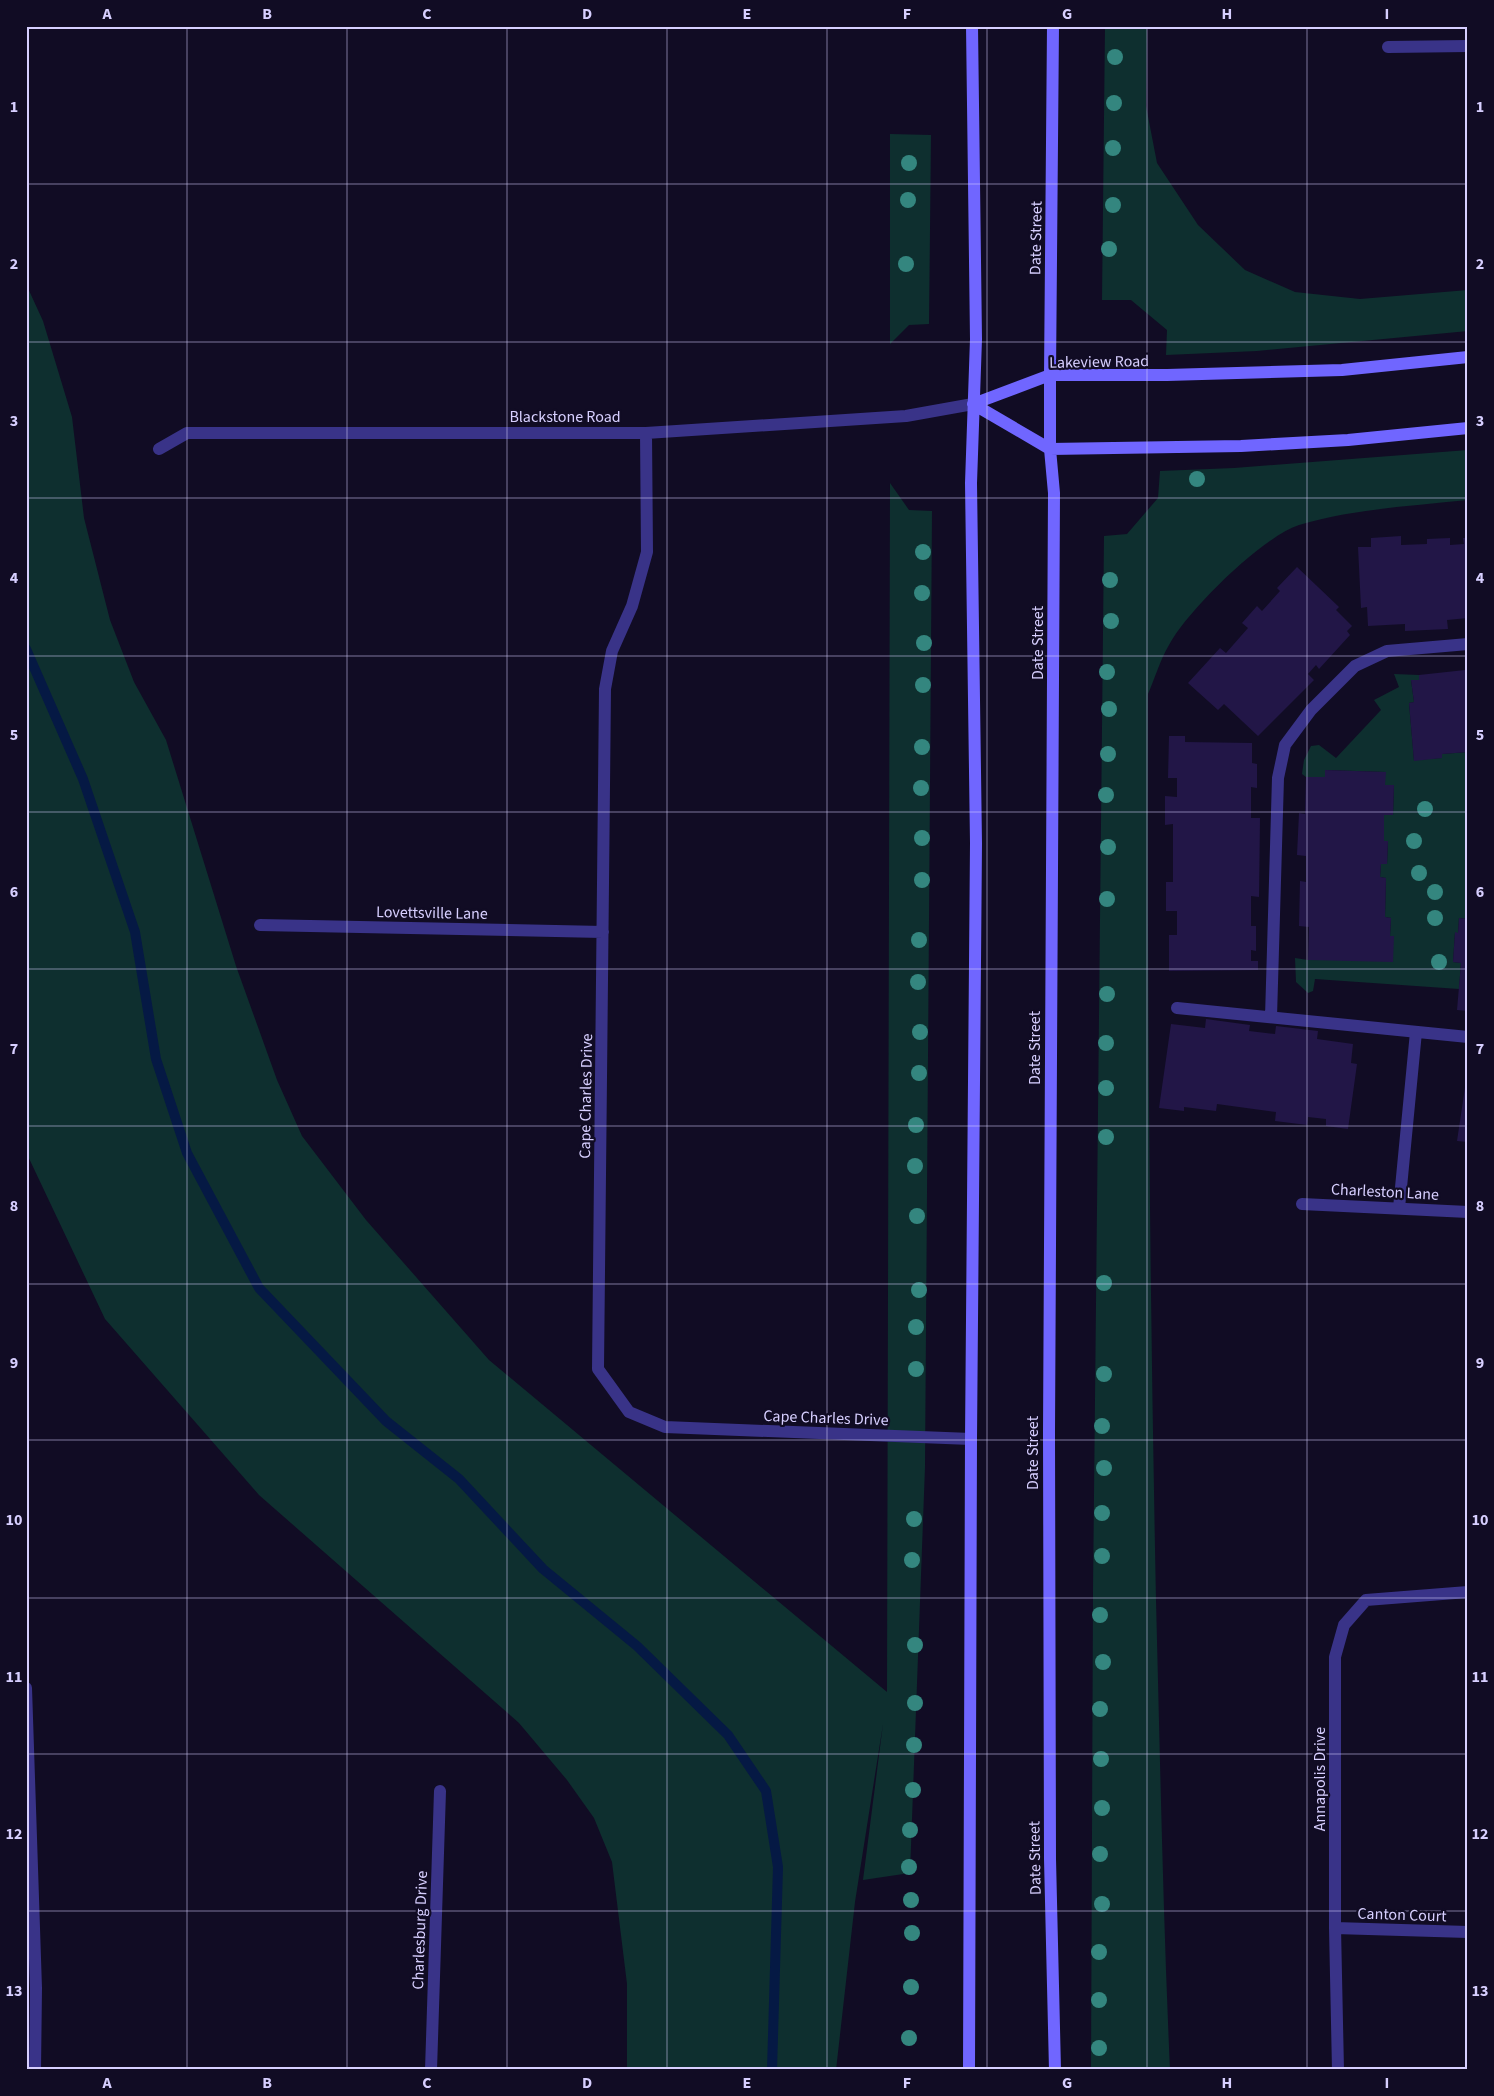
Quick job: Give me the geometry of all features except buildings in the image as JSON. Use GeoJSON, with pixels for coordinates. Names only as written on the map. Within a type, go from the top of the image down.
{"type":"FeatureCollection","features":[{"type":"Feature","properties":{"kind":"main road"},"geometry":{"type":"LineString","coordinates":[[969,2070],[970,1439],[976,843],[970,483],[976,338],[972,26]]}},
{"type":"Feature","properties":{"kind":"main road","name":"Date Street"},"geometry":{"type":"LineString","coordinates":[[1053,26],[1050,449],[1054,493],[1048,1433],[1050,1858],[1055,2070]]}},
{"type":"Feature","properties":{"kind":"main road","name":"Lakeview Road"},"geometry":{"type":"LineString","coordinates":[[973,404],[1050,376],[1342,370],[1468,358]]}},
{"type":"Feature","properties":{"kind":"main road"},"geometry":{"type":"LineString","coordinates":[[973,404],[1050,449],[1242,446],[1348,440],[1468,428]]}},
{"type":"Feature","properties":{"kind":"street"},"geometry":{"type":"LineString","coordinates":[[1388,47],[1468,46]]}},
{"type":"Feature","properties":{"kind":"street","name":"Blackstone Road"},"geometry":{"type":"LineString","coordinates":[[159,449],[188,433],[646,433],[906,416],[973,404]]}},
{"type":"Feature","properties":{"kind":"street","name":"Cape Charles Drive"},"geometry":{"type":"LineString","coordinates":[[646,433],[647,552],[632,606],[612,651],[605,688],[598,1369],[629,1412],[665,1427],[970,1439]]}},
{"type":"Feature","properties":{"kind":"street"},"geometry":{"type":"LineString","coordinates":[[1271,1017],[1278,778],[1285,745],[1311,710],[1355,666],[1387,651],[1468,644]]}},
{"type":"Feature","properties":{"kind":"street","name":"Lovettsville Lane"},"geometry":{"type":"LineString","coordinates":[[260,925],[603,932]]}},
{"type":"Feature","properties":{"kind":"street"},"geometry":{"type":"LineString","coordinates":[[1177,1008],[1468,1037]]}},
{"type":"Feature","properties":{"kind":"street"},"geometry":{"type":"LineString","coordinates":[[1399,1208],[1416,1032]]}},
{"type":"Feature","properties":{"kind":"street","name":"Charleston Lane"},"geometry":{"type":"LineString","coordinates":[[1302,1204],[1468,1212]]}},
{"type":"Feature","properties":{"kind":"street","name":"Annapolis Drive"},"geometry":{"type":"LineString","coordinates":[[1338,2070],[1335,1928],[1335,1657],[1344,1625],[1366,1600],[1468,1592]]}},
{"type":"Feature","properties":{"kind":"street"},"geometry":{"type":"LineString","coordinates":[[26,1688],[36,1988],[35,2070]]}},
{"type":"Feature","properties":{"kind":"street","name":"Charlesburg Drive"},"geometry":{"type":"LineString","coordinates":[[431,2070],[440,1792]]}},
{"type":"Feature","properties":{"kind":"street","name":"Canton Court"},"geometry":{"type":"LineString","coordinates":[[1335,1928],[1468,1932]]}},
{"type":"Feature","properties":{"kind":"green space"},"geometry":{"type":"Polygon","coordinates":[[[1105,26],[1147,26],[1146,106],[1157,163],[1198,225],[1245,270],[1295,292],[1360,299],[1468,290],[1468,331],[1257,351],[1166,355],[1167,330],[1131,300],[1102,300],[1105,26]]]}},
{"type":"Feature","properties":{"kind":"green space"},"geometry":{"type":"Polygon","coordinates":[[[890,134],[931,135],[929,324],[909,325],[890,344],[890,134]]]}},
{"type":"Feature","properties":{"kind":"green space"},"geometry":{"type":"Polygon","coordinates":[[[26,284],[43,321],[72,417],[84,518],[110,620],[134,682],[166,740],[236,966],[277,1080],[302,1136],[366,1220],[489,1360],[887,1692],[890,483],[909,510],[932,511],[925,1467],[910,1873],[863,1880],[883,1724],[855,1902],[836,2070],[627,2070],[627,1984],[612,1862],[594,1818],[567,1780],[519,1723],[259,1495],[105,1319],[26,1152],[26,284]]]}},
{"type":"Feature","properties":{"kind":"green space"},"geometry":{"type":"Polygon","coordinates":[[[1468,450],[1468,500],[1340,515],[1299,525],[1284,532],[1246,559],[1208,595],[1178,631],[1163,657],[1148,694],[1152,1374],[1160,1776],[1170,2070],[1091,2070],[1093,1591],[1104,536],[1127,534],[1158,498],[1160,471],[1234,468],[1468,450]]]}},
{"type":"Feature","properties":{"kind":"green space"},"geometry":{"type":"Polygon","coordinates":[[[1394,674],[1419,675],[1419,680],[1411,680],[1414,702],[1409,703],[1414,760],[1441,758],[1442,754],[1468,752],[1468,919],[1459,918],[1458,933],[1455,933],[1453,962],[1461,963],[1459,989],[1315,979],[1313,991],[1308,993],[1296,982],[1295,958],[1308,960],[1394,936],[1390,936],[1391,918],[1385,917],[1386,878],[1380,877],[1381,864],[1387,864],[1388,842],[1384,841],[1384,815],[1393,815],[1394,785],[1385,785],[1385,772],[1325,770],[1325,777],[1306,777],[1302,774],[1304,760],[1311,746],[1319,745],[1336,758],[1381,710],[1374,700],[1399,687],[1394,674]]]}},
{"type":"Feature","properties":{"kind":"waterway"},"geometry":{"type":"LineString","coordinates":[[26,649],[83,779],[135,932],[156,1059],[187,1153],[259,1288],[386,1421],[459,1479],[543,1569],[637,1646],[728,1735],[766,1791],[778,1867],[772,2070]]}}]}
